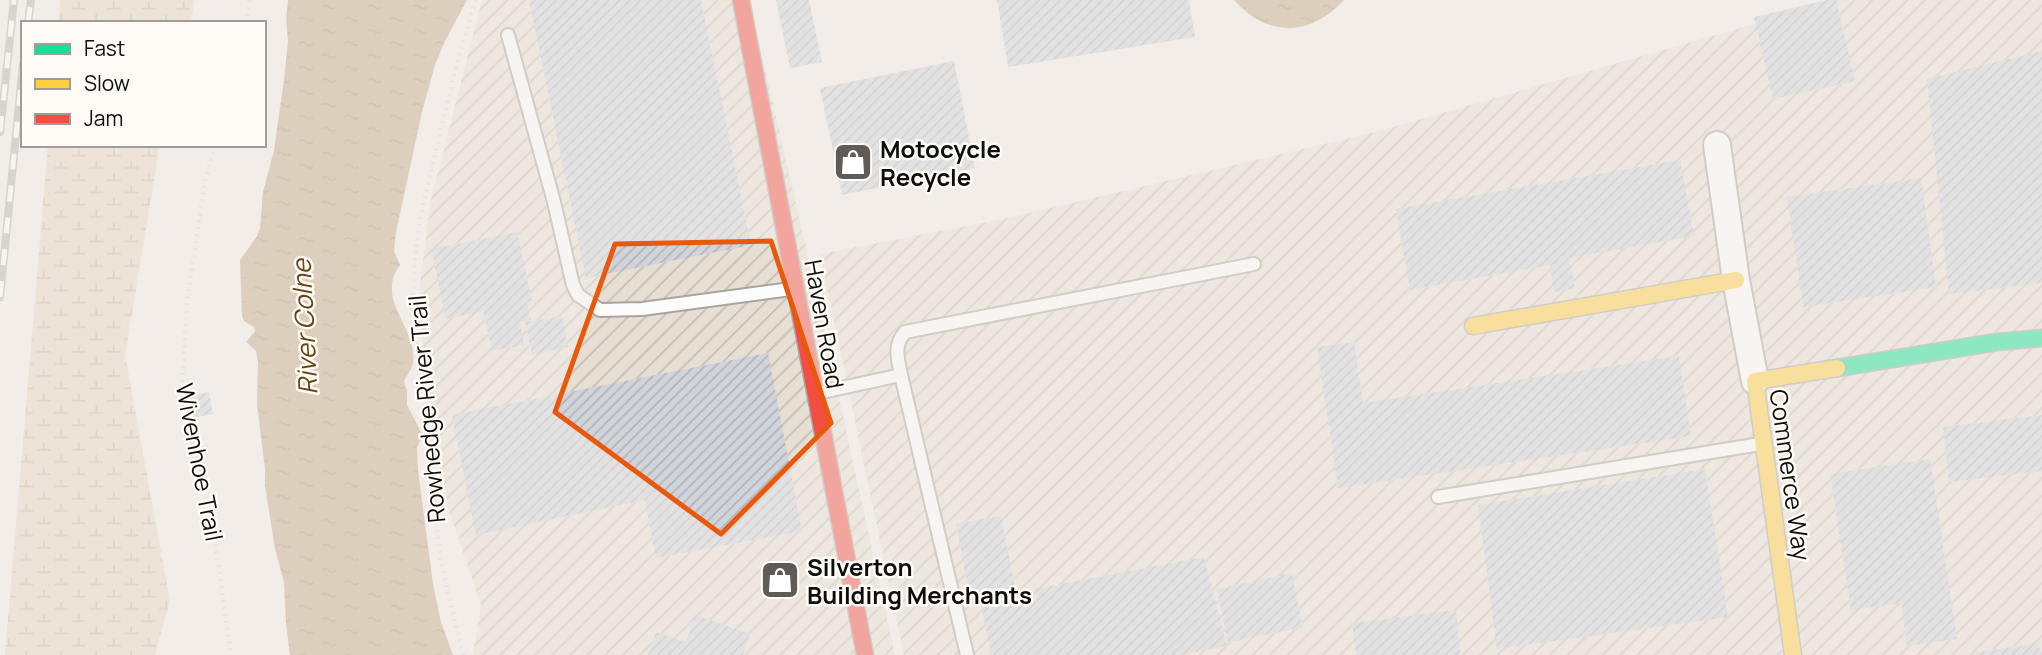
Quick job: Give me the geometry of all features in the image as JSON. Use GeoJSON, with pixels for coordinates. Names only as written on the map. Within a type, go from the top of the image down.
{"type":"FeatureCollection","features":[{"type":"Feature","properties":{"kind":"street","name":"Haven Road"},"geometry":{"type":"LineString","coordinates":[[741,0],[865,655]]}},
{"type":"Feature","properties":{"kind":"street"},"geometry":{"type":"LineString","coordinates":[[1717,145],[1736,280],[1755,381]]}},
{"type":"Feature","properties":{"kind":"street"},"geometry":{"type":"LineString","coordinates":[[1472,326],[1736,280]]}},
{"type":"Feature","properties":{"kind":"street","name":"Commerce Way"},"geometry":{"type":"LineString","coordinates":[[1793,655],[1755,381],[1997,342],[2042,338]]}},
{"type":"Feature","properties":{"kind":"lane"},"geometry":{"type":"LineString","coordinates":[[508,35],[554,202],[573,285],[578,295],[600,310],[642,309],[795,289]]}},
{"type":"Feature","properties":{"kind":"lane"},"geometry":{"type":"LineString","coordinates":[[967,655],[901,375],[897,350],[899,340],[905,332],[1254,264]]}},
{"type":"Feature","properties":{"kind":"lane"},"geometry":{"type":"LineString","coordinates":[[814,394],[901,375]]}},
{"type":"Feature","properties":{"kind":"lane"},"geometry":{"type":"LineString","coordinates":[[1438,497],[1763,444]]}},
{"type":"Feature","properties":{"kind":"path"},"geometry":{"type":"LineString","coordinates":[[245,21],[250,0]]}},
{"type":"Feature","properties":{"kind":"path","name":"Rowhedge River Trail"},"geometry":{"type":"LineString","coordinates":[[463,655],[440,558],[412,316],[416,248],[422,209],[458,59],[476,0]]}},
{"type":"Feature","properties":{"kind":"path","name":"Wivenhoe Trail"},"geometry":{"type":"LineString","coordinates":[[214,147],[205,182],[187,302],[181,386],[212,519],[231,655]]}},
{"type":"Feature","properties":{"kind":"highlighted area"},"geometry":{"type":"Polygon","coordinates":[[[771,241],[831,423],[721,534],[555,412],[615,244],[771,241]]]}},
{"type":"Feature","properties":{"kind":"shaded area"},"geometry":{"type":"Polygon","coordinates":[[[482,0],[749,0],[895,655],[473,655],[481,605],[448,508],[418,303],[430,204],[482,0]]]}},
{"type":"Feature","properties":{"kind":"shaded area"},"geometry":{"type":"Polygon","coordinates":[[[1839,0],[2042,0],[2042,655],[904,655],[820,254],[1003,219],[1372,133],[1839,0]]]}},
{"type":"Feature","properties":{"kind":"green space"},"geometry":{"type":"Polygon","coordinates":[[[60,0],[195,0],[190,21],[59,21],[60,0]]]}},
{"type":"Feature","properties":{"kind":"green space"},"geometry":{"type":"Polygon","coordinates":[[[48,147],[160,147],[125,355],[170,601],[155,655],[5,655],[48,147]]]}},
{"type":"Feature","properties":{"kind":"water","name":"River Colne"},"geometry":{"type":"Polygon","coordinates":[[[288,0],[467,0],[435,65],[422,112],[396,232],[394,251],[400,265],[393,278],[392,290],[413,350],[413,363],[404,382],[407,405],[421,432],[417,447],[418,470],[433,584],[441,622],[453,655],[290,655],[284,582],[275,549],[265,486],[257,405],[258,363],[256,351],[246,342],[255,331],[242,316],[240,260],[260,228],[263,192],[274,150],[284,80],[288,0]]]}},
{"type":"Feature","properties":{"kind":"water"},"geometry":{"type":"Polygon","coordinates":[[[1234,0],[1344,0],[1317,21],[1289,28],[1261,21],[1234,0]]]}},
{"type":"Feature","properties":{"kind":"building"},"geometry":{"type":"Polygon","coordinates":[[[529,0],[701,0],[751,245],[586,278],[529,0]]]}},
{"type":"Feature","properties":{"kind":"building"},"geometry":{"type":"Polygon","coordinates":[[[776,0],[809,0],[822,62],[790,68],[776,0]]]}},
{"type":"Feature","properties":{"kind":"building"},"geometry":{"type":"Polygon","coordinates":[[[997,0],[1189,0],[1195,37],[1008,67],[997,0]]]}},
{"type":"Feature","properties":{"kind":"building"},"geometry":{"type":"Polygon","coordinates":[[[1836,0],[1855,81],[1773,99],[1754,17],[1836,0]]]}},
{"type":"Feature","properties":{"kind":"building"},"geometry":{"type":"Polygon","coordinates":[[[2042,51],[2042,283],[1949,294],[1927,79],[2042,51]]]}},
{"type":"Feature","properties":{"kind":"building"},"geometry":{"type":"Polygon","coordinates":[[[954,61],[975,168],[842,195],[820,88],[954,61]]]}},
{"type":"Feature","properties":{"kind":"building"},"geometry":{"type":"Polygon","coordinates":[[[1680,160],[1694,236],[1569,258],[1575,288],[1554,292],[1550,265],[1410,290],[1396,209],[1680,160]]]}},
{"type":"Feature","properties":{"kind":"building"},"geometry":{"type":"Polygon","coordinates":[[[1921,178],[1936,287],[1803,307],[1787,197],[1921,178]]]}},
{"type":"Feature","properties":{"kind":"building"},"geometry":{"type":"Polygon","coordinates":[[[517,232],[532,301],[527,302],[531,320],[520,322],[524,345],[492,351],[483,311],[446,319],[431,249],[517,232]]]}},
{"type":"Feature","properties":{"kind":"building"},"geometry":{"type":"Polygon","coordinates":[[[562,316],[568,347],[532,355],[525,322],[562,316]]]}},
{"type":"Feature","properties":{"kind":"building"},"geometry":{"type":"Polygon","coordinates":[[[1354,342],[1363,403],[1679,356],[1691,436],[1338,488],[1317,347],[1354,342]]]}},
{"type":"Feature","properties":{"kind":"building"},"geometry":{"type":"Polygon","coordinates":[[[768,353],[802,531],[656,558],[645,500],[476,535],[452,415],[768,353]]]}},
{"type":"Feature","properties":{"kind":"building"},"geometry":{"type":"Polygon","coordinates":[[[209,392],[213,414],[192,418],[189,396],[209,392]]]}},
{"type":"Feature","properties":{"kind":"building"},"geometry":{"type":"Polygon","coordinates":[[[2042,415],[2042,471],[1949,482],[1943,427],[2042,415]]]}},
{"type":"Feature","properties":{"kind":"building"},"geometry":{"type":"Polygon","coordinates":[[[1930,459],[1957,639],[1907,646],[1901,603],[1851,610],[1830,474],[1930,459]]]}},
{"type":"Feature","properties":{"kind":"building"},"geometry":{"type":"Polygon","coordinates":[[[1705,469],[1728,617],[1497,649],[1478,505],[1705,469]]]}},
{"type":"Feature","properties":{"kind":"building"},"geometry":{"type":"Polygon","coordinates":[[[1001,516],[1017,597],[971,605],[956,524],[1001,516]]]}},
{"type":"Feature","properties":{"kind":"building"},"geometry":{"type":"Polygon","coordinates":[[[1204,557],[1227,646],[1181,655],[991,655],[982,609],[1037,599],[1035,589],[1204,557]]]}},
{"type":"Feature","properties":{"kind":"building"},"geometry":{"type":"Polygon","coordinates":[[[1292,573],[1303,627],[1228,643],[1217,589],[1292,573]]]}},
{"type":"Feature","properties":{"kind":"building"},"geometry":{"type":"Polygon","coordinates":[[[1456,610],[1461,655],[1356,655],[1352,623],[1456,610]]]}},
{"type":"Feature","properties":{"kind":"building"},"geometry":{"type":"Polygon","coordinates":[[[695,615],[750,634],[743,655],[648,655],[656,632],[686,642],[695,615]]]}},
{"type":"Feature","properties":{"kind":"building"},"geometry":{"type":"Polygon","coordinates":[[[2039,643],[2041,655],[1973,655],[1973,653],[2039,643]]]}},
{"type":"Feature","properties":{"kind":"railway"},"geometry":{"type":"LineString","coordinates":[[0,132],[14,0]]}},
{"type":"Feature","properties":{"kind":"railway"},"geometry":{"type":"LineString","coordinates":[[28,21],[31,0]]}},
{"type":"Feature","properties":{"kind":"railway"},"geometry":{"type":"LineString","coordinates":[[0,297],[21,84]]}},
{"type":"Feature","properties":{"kind":"traffic: fast"},"geometry":{"type":"LineString","coordinates":[[1837,368],[1997,342],[2042,338]]}},
{"type":"Feature","properties":{"kind":"traffic: slow"},"geometry":{"type":"LineString","coordinates":[[1473,326],[1736,280]]}},
{"type":"Feature","properties":{"kind":"traffic: slow"},"geometry":{"type":"LineString","coordinates":[[1793,655],[1755,381],[1837,368]]}},
{"type":"Feature","properties":{"kind":"traffic: jam"},"geometry":{"type":"LineString","coordinates":[[741,0],[865,655]]}},
{"type":"Feature","properties":{"kind":"place","name":"Motocycle Recycle"},"geometry":{"type":"Point","coordinates":[853,162]}},
{"type":"Feature","properties":{"kind":"place","name":"Silverton Building Merchants"},"geometry":{"type":"Point","coordinates":[780,580]}}]}
